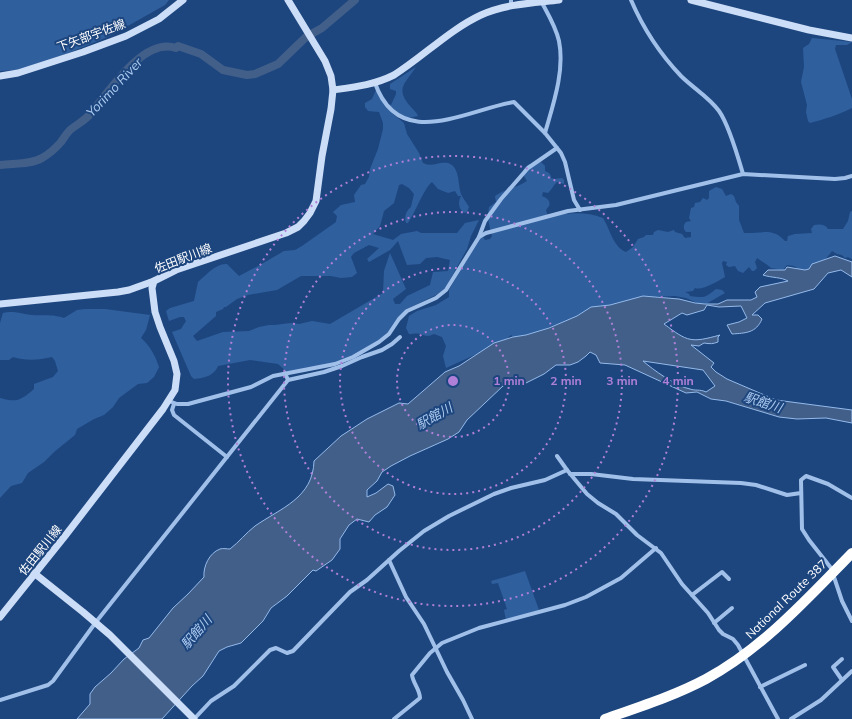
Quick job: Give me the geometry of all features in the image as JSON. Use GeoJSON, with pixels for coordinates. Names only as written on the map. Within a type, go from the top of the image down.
{"type":"FeatureCollection","features":[{"type":"Feature","properties":{"kind":"highway","name":"National Route 387"},"geometry":{"type":"LineString","coordinates":[[605,719],[667,697],[687,688],[711,676],[744,655],[773,632],[852,552]]}},
{"type":"Feature","properties":{"kind":"highway","name":"National Route 387"},"geometry":{"type":"LineString","coordinates":[[595,719],[627,711]]}},
{"type":"Feature","properties":{"kind":"main road","name":"下矢部宇佐線"},"geometry":{"type":"LineString","coordinates":[[0,76],[18,73],[83,52],[126,36],[159,19],[183,0]]}},
{"type":"Feature","properties":{"kind":"main road","name":"佐田駅川線"},"geometry":{"type":"LineString","coordinates":[[0,617],[172,403],[177,379],[177,370],[156,318],[152,288],[154,280],[176,270],[286,233],[301,224],[312,209],[317,196],[333,90],[328,70],[288,0]]}},
{"type":"Feature","properties":{"kind":"main road"},"geometry":{"type":"LineString","coordinates":[[333,90],[375,83],[394,75],[406,68],[441,40],[469,21],[511,3],[559,0]]}},
{"type":"Feature","properties":{"kind":"main road"},"geometry":{"type":"LineString","coordinates":[[691,0],[809,30],[852,38]]}},
{"type":"Feature","properties":{"kind":"main road"},"geometry":{"type":"LineString","coordinates":[[0,304],[118,292],[129,290],[154,280]]}},
{"type":"Feature","properties":{"kind":"main road"},"geometry":{"type":"LineString","coordinates":[[34,573],[96,622],[193,718]]}},
{"type":"Feature","properties":{"kind":"street"},"geometry":{"type":"LineString","coordinates":[[631,0],[646,30],[680,76],[719,110],[732,138],[743,174]]}},
{"type":"Feature","properties":{"kind":"street"},"geometry":{"type":"LineString","coordinates":[[541,1],[555,29],[559,41],[560,54],[559,77],[545,133]]}},
{"type":"Feature","properties":{"kind":"street"},"geometry":{"type":"LineString","coordinates":[[375,83],[379,94],[390,108],[398,116],[410,121],[429,123],[514,102],[545,133],[557,148],[565,162],[574,200],[580,210]]}},
{"type":"Feature","properties":{"kind":"street"},"geometry":{"type":"LineString","coordinates":[[227,457],[174,415],[172,403],[188,404],[251,387],[269,378],[285,373],[335,364],[353,357],[379,342],[389,334],[407,311],[436,298],[443,293],[454,279],[479,237],[491,212],[528,168],[557,148]]}},
{"type":"Feature","properties":{"kind":"street"},"geometry":{"type":"LineString","coordinates":[[479,237],[486,233],[568,211],[616,205],[743,174],[835,180],[852,176]]}},
{"type":"Feature","properties":{"kind":"street"},"geometry":{"type":"LineString","coordinates":[[0,700],[48,685],[53,681],[96,622],[288,380],[324,372],[342,366],[362,356],[382,350],[400,337]]}},
{"type":"Feature","properties":{"kind":"street"},"geometry":{"type":"LineString","coordinates":[[285,373],[288,380]]}},
{"type":"Feature","properties":{"kind":"street"},"geometry":{"type":"LineString","coordinates":[[557,456],[568,472],[591,498],[616,514],[637,535],[656,548],[664,556],[679,579],[707,611],[721,633],[733,639],[744,655],[778,719]]}},
{"type":"Feature","properties":{"kind":"street"},"geometry":{"type":"LineString","coordinates":[[193,718],[211,701],[234,686],[270,650],[276,648],[287,653],[292,651],[350,592],[367,580],[424,531],[470,505],[502,491],[545,480],[568,472],[633,479],[741,484],[756,486],[787,495],[801,493]]}},
{"type":"Feature","properties":{"kind":"street"},"geometry":{"type":"LineString","coordinates":[[852,498],[828,484],[806,476],[801,480],[802,529],[809,540],[830,565],[842,601],[852,621]]}},
{"type":"Feature","properties":{"kind":"street"},"geometry":{"type":"LineString","coordinates":[[394,719],[420,698],[412,679],[412,675],[435,647],[484,627],[560,606],[586,597],[621,578],[656,548]]}},
{"type":"Feature","properties":{"kind":"street"},"geometry":{"type":"LineString","coordinates":[[389,560],[406,597],[424,624],[449,677],[463,700],[472,719]]}},
{"type":"Feature","properties":{"kind":"street"},"geometry":{"type":"LineString","coordinates":[[692,595],[722,572],[730,579]]}},
{"type":"Feature","properties":{"kind":"street"},"geometry":{"type":"LineString","coordinates":[[714,623],[732,608]]}},
{"type":"Feature","properties":{"kind":"street"},"geometry":{"type":"LineString","coordinates":[[842,659],[832,667],[842,680]]}},
{"type":"Feature","properties":{"kind":"street"},"geometry":{"type":"LineString","coordinates":[[760,687],[805,665]]}},
{"type":"Feature","properties":{"kind":"street"},"geometry":{"type":"LineString","coordinates":[[791,719],[821,700],[852,671]]}},
{"type":"Feature","properties":{"kind":"shaded area"},"geometry":{"type":"Polygon","coordinates":[[[0,0],[169,0],[165,5],[110,36],[29,69],[0,71],[0,0]]]}},
{"type":"Feature","properties":{"kind":"shaded area"},"geometry":{"type":"Polygon","coordinates":[[[812,38],[852,42],[847,45],[836,45],[835,49],[852,99],[852,108],[831,117],[810,123],[806,112],[807,105],[801,82],[804,67],[803,48],[809,44],[812,38]]]}},
{"type":"Feature","properties":{"kind":"shaded area"},"geometry":{"type":"Polygon","coordinates":[[[416,67],[405,82],[402,90],[406,100],[418,116],[408,118],[392,113],[404,123],[407,134],[419,153],[423,163],[433,165],[448,163],[455,168],[460,192],[469,207],[467,212],[464,213],[459,205],[461,196],[458,196],[455,191],[448,193],[438,189],[432,182],[426,190],[411,219],[408,223],[406,223],[406,214],[411,207],[414,194],[409,188],[402,184],[399,185],[394,203],[384,211],[380,226],[373,234],[393,240],[401,234],[417,231],[421,233],[457,233],[465,223],[479,220],[471,236],[467,249],[446,287],[438,294],[407,309],[391,330],[375,344],[361,352],[332,364],[304,368],[292,372],[286,371],[278,364],[250,360],[218,366],[211,374],[194,379],[191,376],[172,332],[181,329],[186,321],[184,317],[180,317],[169,321],[166,311],[170,308],[194,301],[198,282],[215,267],[227,264],[239,276],[284,251],[295,250],[336,222],[337,216],[333,212],[341,205],[355,202],[354,195],[361,185],[365,184],[369,177],[370,169],[378,149],[383,129],[383,123],[379,112],[368,111],[365,107],[365,103],[372,99],[376,90],[384,103],[391,105],[396,91],[390,89],[390,84],[416,67]],[[398,241],[390,250],[369,262],[367,259],[379,248],[369,245],[354,253],[351,257],[357,273],[352,277],[341,278],[331,276],[301,276],[277,290],[248,295],[237,299],[216,312],[216,316],[193,336],[197,341],[223,332],[249,331],[269,325],[290,323],[299,324],[312,321],[330,324],[383,293],[384,271],[390,253],[406,289],[393,299],[395,304],[400,304],[407,296],[430,285],[433,272],[448,271],[450,260],[437,257],[426,258],[420,264],[407,265],[398,241]]]}},
{"type":"Feature","properties":{"kind":"shaded area"},"geometry":{"type":"Polygon","coordinates":[[[541,162],[545,166],[545,171],[549,173],[551,178],[562,178],[564,180],[564,184],[557,182],[548,193],[543,192],[542,196],[549,201],[549,206],[546,210],[548,217],[576,213],[589,214],[603,218],[615,242],[622,250],[626,252],[633,247],[638,239],[646,235],[653,235],[654,232],[658,230],[668,232],[674,230],[675,232],[682,234],[685,238],[691,237],[691,232],[686,232],[684,230],[684,224],[691,221],[689,218],[691,208],[694,207],[695,203],[700,202],[703,198],[707,200],[709,198],[709,191],[716,187],[722,189],[726,196],[731,194],[734,196],[739,206],[739,220],[744,233],[766,232],[776,234],[785,241],[787,241],[788,236],[812,233],[811,229],[814,225],[818,224],[825,226],[828,229],[843,229],[848,221],[850,212],[852,211],[852,259],[848,257],[845,258],[842,255],[832,251],[812,271],[802,271],[794,266],[787,265],[783,270],[771,268],[757,258],[755,262],[757,268],[752,271],[749,267],[743,273],[738,271],[735,266],[729,267],[726,265],[727,262],[723,261],[722,263],[725,277],[706,287],[698,289],[695,288],[693,291],[685,292],[690,296],[698,297],[707,296],[716,289],[722,290],[725,293],[706,304],[697,303],[686,298],[675,296],[651,297],[574,321],[563,322],[516,340],[511,335],[503,342],[446,368],[443,356],[446,346],[442,337],[434,334],[427,336],[409,334],[406,328],[409,316],[417,311],[436,305],[449,297],[449,290],[479,238],[483,237],[485,240],[490,239],[492,236],[488,211],[489,207],[496,202],[495,196],[527,181],[523,172],[525,167],[532,163],[541,162]]]}},
{"type":"Feature","properties":{"kind":"shaded area"},"geometry":{"type":"Polygon","coordinates":[[[105,309],[150,315],[146,330],[141,338],[152,351],[159,367],[154,377],[147,383],[138,384],[119,398],[113,407],[104,415],[77,429],[75,435],[44,462],[28,473],[22,483],[11,486],[0,498],[0,398],[18,400],[26,396],[34,389],[34,384],[53,377],[58,371],[52,357],[32,360],[13,357],[9,360],[0,360],[0,323],[3,313],[15,312],[64,318],[77,310],[105,309]]]}},
{"type":"Feature","properties":{"kind":"shaded area"},"geometry":{"type":"Polygon","coordinates":[[[525,571],[539,610],[506,620],[504,610],[507,609],[498,583],[492,584],[491,581],[525,571]]]}},
{"type":"Feature","properties":{"kind":"water","name":"駅館川"},"geometry":{"type":"Polygon","coordinates":[[[835,256],[852,262],[852,277],[841,270],[828,273],[814,289],[765,303],[752,315],[758,315],[762,319],[760,324],[754,330],[746,333],[732,334],[727,325],[747,318],[741,306],[719,307],[707,305],[704,310],[687,315],[682,313],[664,324],[685,338],[690,339],[696,340],[720,335],[718,337],[718,342],[716,343],[704,343],[699,346],[691,345],[714,363],[711,367],[727,379],[776,400],[852,410],[852,423],[826,418],[797,419],[779,417],[726,401],[711,399],[697,392],[686,393],[625,365],[600,363],[596,355],[590,352],[578,362],[570,365],[556,365],[544,374],[522,385],[503,386],[467,420],[459,432],[448,439],[410,456],[382,472],[377,481],[367,490],[367,497],[376,493],[388,484],[393,486],[395,495],[387,507],[375,515],[369,522],[357,519],[349,525],[340,539],[340,549],[332,560],[316,571],[313,570],[287,596],[271,608],[263,621],[241,643],[219,651],[203,676],[162,719],[77,719],[90,704],[90,694],[95,687],[124,659],[139,648],[143,640],[149,638],[173,608],[204,577],[206,565],[210,557],[220,549],[230,549],[255,526],[294,501],[308,484],[312,474],[314,461],[341,436],[367,419],[399,403],[408,404],[445,372],[459,366],[494,343],[549,328],[577,316],[591,307],[610,305],[643,296],[679,299],[705,304],[718,304],[727,300],[751,300],[757,297],[755,292],[760,287],[788,281],[763,275],[768,270],[785,270],[787,267],[805,270],[809,269],[812,264],[835,256]],[[643,361],[658,373],[678,385],[692,390],[706,392],[715,386],[703,370],[643,361]]]}},
{"type":"Feature","properties":{"kind":"waterway","name":"Yorimo River"},"geometry":{"type":"LineString","coordinates":[[0,165],[32,162],[50,153],[59,145],[70,130],[89,116],[128,68],[139,58],[151,51],[164,47],[176,48],[178,46],[201,54],[223,70],[247,75],[255,74],[278,64],[306,37],[322,28],[355,0]]}}]}
